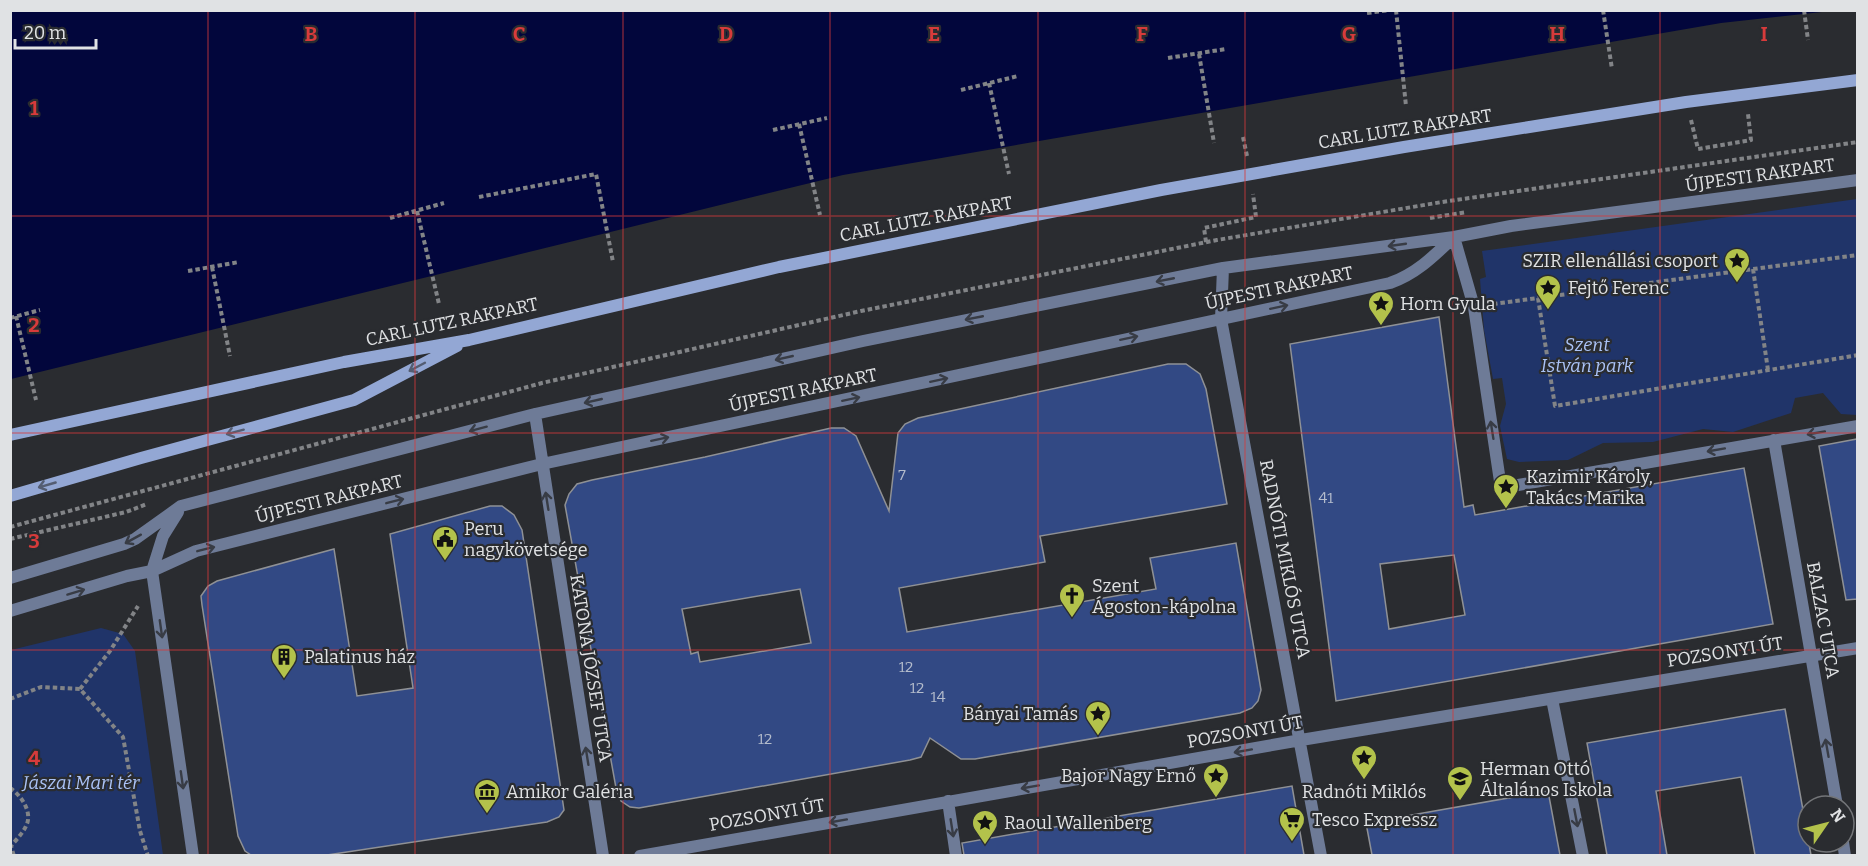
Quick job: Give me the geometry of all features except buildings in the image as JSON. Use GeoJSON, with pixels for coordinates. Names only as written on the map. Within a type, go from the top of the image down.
{"type":"FeatureCollection","features":[{"type":"Feature","properties":{"kind":"main road","name":"CARL LUTZ RAKPART"},"geometry":{"type":"LineString","coordinates":[[10,435],[344,362],[469,340],[780,267],[1161,190],[1404,147],[1686,102],[1857,80]]}},
{"type":"Feature","properties":{"kind":"main road"},"geometry":{"type":"LineString","coordinates":[[10,496],[354,400],[469,340]]}},
{"type":"Feature","properties":{"kind":"street","name":"ÚJPESTI RAKPART"},"geometry":{"type":"LineString","coordinates":[[181,506],[535,414],[863,341],[1223,268],[1455,237],[1511,226],[1857,180]]}},
{"type":"Feature","properties":{"kind":"street","name":"ÚJPESTI RAKPART"},"geometry":{"type":"LineString","coordinates":[[152,572],[195,551],[542,464],[1390,283],[1407,278],[1455,237]]}},
{"type":"Feature","properties":{"kind":"street"},"geometry":{"type":"LineString","coordinates":[[1455,237],[1474,307],[1501,488],[1857,426]]}},
{"type":"Feature","properties":{"kind":"street","name":"RADNÓTI MIKLÓS UTCA"},"geometry":{"type":"LineString","coordinates":[[1223,268],[1221,318],[1321,855]]}},
{"type":"Feature","properties":{"kind":"street","name":"KATONA JÓZSEF UTCA"},"geometry":{"type":"LineString","coordinates":[[535,414],[603,855]]}},
{"type":"Feature","properties":{"kind":"street","name":"BALZAC UTCA"},"geometry":{"type":"LineString","coordinates":[[1774,440],[1835,794]]}},
{"type":"Feature","properties":{"kind":"street"},"geometry":{"type":"LineString","coordinates":[[181,506],[163,536],[152,572],[193,855]]}},
{"type":"Feature","properties":{"kind":"street"},"geometry":{"type":"LineString","coordinates":[[10,578],[124,544],[135,539],[181,506]]}},
{"type":"Feature","properties":{"kind":"street"},"geometry":{"type":"LineString","coordinates":[[10,612],[127,576],[152,572]]}},
{"type":"Feature","properties":{"kind":"street","name":"POZSONYI ÚT"},"geometry":{"type":"LineString","coordinates":[[640,855],[1301,740],[1857,648]]}},
{"type":"Feature","properties":{"kind":"street"},"geometry":{"type":"LineString","coordinates":[[1552,699],[1583,855]]}},
{"type":"Feature","properties":{"kind":"street"},"geometry":{"type":"LineString","coordinates":[[948,801],[956,855]]}},
{"type":"Feature","properties":{"kind":"path"},"geometry":{"type":"LineString","coordinates":[[1367,13],[1390,10]]}},
{"type":"Feature","properties":{"kind":"path"},"geometry":{"type":"LineString","coordinates":[[1396,10],[1406,106]]}},
{"type":"Feature","properties":{"kind":"path"},"geometry":{"type":"LineString","coordinates":[[1603,10],[1612,69]]}},
{"type":"Feature","properties":{"kind":"path"},"geometry":{"type":"LineString","coordinates":[[1804,10],[1808,40]]}},
{"type":"Feature","properties":{"kind":"path"},"geometry":{"type":"LineString","coordinates":[[1168,58],[1226,50]]}},
{"type":"Feature","properties":{"kind":"path"},"geometry":{"type":"LineString","coordinates":[[1199,54],[1214,143]]}},
{"type":"Feature","properties":{"kind":"path"},"geometry":{"type":"LineString","coordinates":[[961,90],[1018,76]]}},
{"type":"Feature","properties":{"kind":"path"},"geometry":{"type":"LineString","coordinates":[[989,83],[1009,174]]}},
{"type":"Feature","properties":{"kind":"path"},"geometry":{"type":"LineString","coordinates":[[1686,102],[1698,149],[1751,140],[1745,93]]}},
{"type":"Feature","properties":{"kind":"path"},"geometry":{"type":"LineString","coordinates":[[773,130],[827,118]]}},
{"type":"Feature","properties":{"kind":"path"},"geometry":{"type":"LineString","coordinates":[[799,124],[820,215]]}},
{"type":"Feature","properties":{"kind":"path"},"geometry":{"type":"LineString","coordinates":[[479,197],[596,174],[613,262]]}},
{"type":"Feature","properties":{"kind":"path"},"geometry":{"type":"LineString","coordinates":[[390,218],[444,203]]}},
{"type":"Feature","properties":{"kind":"path"},"geometry":{"type":"LineString","coordinates":[[417,211],[439,304]]}},
{"type":"Feature","properties":{"kind":"path"},"geometry":{"type":"LineString","coordinates":[[1206,242],[1204,228],[1256,218]]}},
{"type":"Feature","properties":{"kind":"path"},"geometry":{"type":"LineString","coordinates":[[1474,307],[1857,255]]}},
{"type":"Feature","properties":{"kind":"path"},"geometry":{"type":"LineString","coordinates":[[188,271],[239,262]]}},
{"type":"Feature","properties":{"kind":"path"},"geometry":{"type":"LineString","coordinates":[[212,267],[230,356]]}},
{"type":"Feature","properties":{"kind":"path"},"geometry":{"type":"LineString","coordinates":[[1754,269],[1768,370]]}},
{"type":"Feature","properties":{"kind":"path"},"geometry":{"type":"LineString","coordinates":[[1538,298],[1555,406],[1857,355]]}},
{"type":"Feature","properties":{"kind":"path"},"geometry":{"type":"LineString","coordinates":[[10,318],[40,310]]}},
{"type":"Feature","properties":{"kind":"path"},"geometry":{"type":"LineString","coordinates":[[16,316],[36,399]]}},
{"type":"Feature","properties":{"kind":"path"},"geometry":{"type":"LineString","coordinates":[[80,689],[110,651],[138,605]]}},
{"type":"Feature","properties":{"kind":"path"},"geometry":{"type":"LineString","coordinates":[[10,699],[41,687],[80,689],[123,737],[140,831],[148,855]]}},
{"type":"Feature","properties":{"kind":"path"},"geometry":{"type":"LineString","coordinates":[[10,789],[16,792],[27,809],[27,825],[11,846],[14,855]]}},
{"type":"Feature","properties":{"kind":"green space","name":"Szent István park"},"geometry":{"type":"Polygon","coordinates":[[[1857,199],[1857,415],[1841,414],[1823,393],[1795,398],[1791,413],[1733,432],[1703,429],[1653,442],[1603,443],[1568,460],[1519,462],[1507,459],[1500,426],[1506,404],[1502,378],[1493,379],[1484,330],[1480,279],[1486,277],[1482,251],[1857,199]]]}},
{"type":"Feature","properties":{"kind":"green space","name":"Jászai Mari tér"},"geometry":{"type":"Polygon","coordinates":[[[101,628],[123,634],[135,651],[163,855],[11,855],[11,650],[101,628]]]}},
{"type":"Feature","properties":{"kind":"shaded area"},"geometry":{"type":"Polygon","coordinates":[[[10,11],[1831,11],[1721,23],[843,175],[11,379],[10,11]]]}},
{"type":"Feature","properties":{"kind":"place","name":"SZIR ellenállási csoport"},"geometry":{"type":"Point","coordinates":[1737,284]}},
{"type":"Feature","properties":{"kind":"place","name":"Fejtő Ferenc"},"geometry":{"type":"Point","coordinates":[1548,311]}},
{"type":"Feature","properties":{"kind":"place","name":"Horn Gyula"},"geometry":{"type":"Point","coordinates":[1381,327]}},
{"type":"Feature","properties":{"kind":"place","name":"Kazimir Károly, Takács Marika"},"geometry":{"type":"Point","coordinates":[1506,510]}},
{"type":"Feature","properties":{"kind":"place","name":"Peru nagykövetsége"},"geometry":{"type":"Point","coordinates":[445,562]}},
{"type":"Feature","properties":{"kind":"place","name":"Szent Ágoston-kápolna"},"geometry":{"type":"Point","coordinates":[1072,619]}},
{"type":"Feature","properties":{"kind":"place","name":"Palatinus ház"},"geometry":{"type":"Point","coordinates":[284,680]}},
{"type":"Feature","properties":{"kind":"place","name":"Bányai Tamás"},"geometry":{"type":"Point","coordinates":[1098,737]}},
{"type":"Feature","properties":{"kind":"place","name":"Radnóti Miklós"},"geometry":{"type":"Point","coordinates":[1364,781]}},
{"type":"Feature","properties":{"kind":"place","name":"Bajor Nagy Ernő"},"geometry":{"type":"Point","coordinates":[1216,799]}},
{"type":"Feature","properties":{"kind":"place","name":"Herman Ottó Általános Iskola"},"geometry":{"type":"Point","coordinates":[1460,802]}},
{"type":"Feature","properties":{"kind":"place","name":"Amikor Galéria"},"geometry":{"type":"Point","coordinates":[487,815]}},
{"type":"Feature","properties":{"kind":"place","name":"Tesco Expressz"},"geometry":{"type":"Point","coordinates":[1292,843]}},
{"type":"Feature","properties":{"kind":"place","name":"Raoul Wallenberg"},"geometry":{"type":"Point","coordinates":[985,846]}}]}
